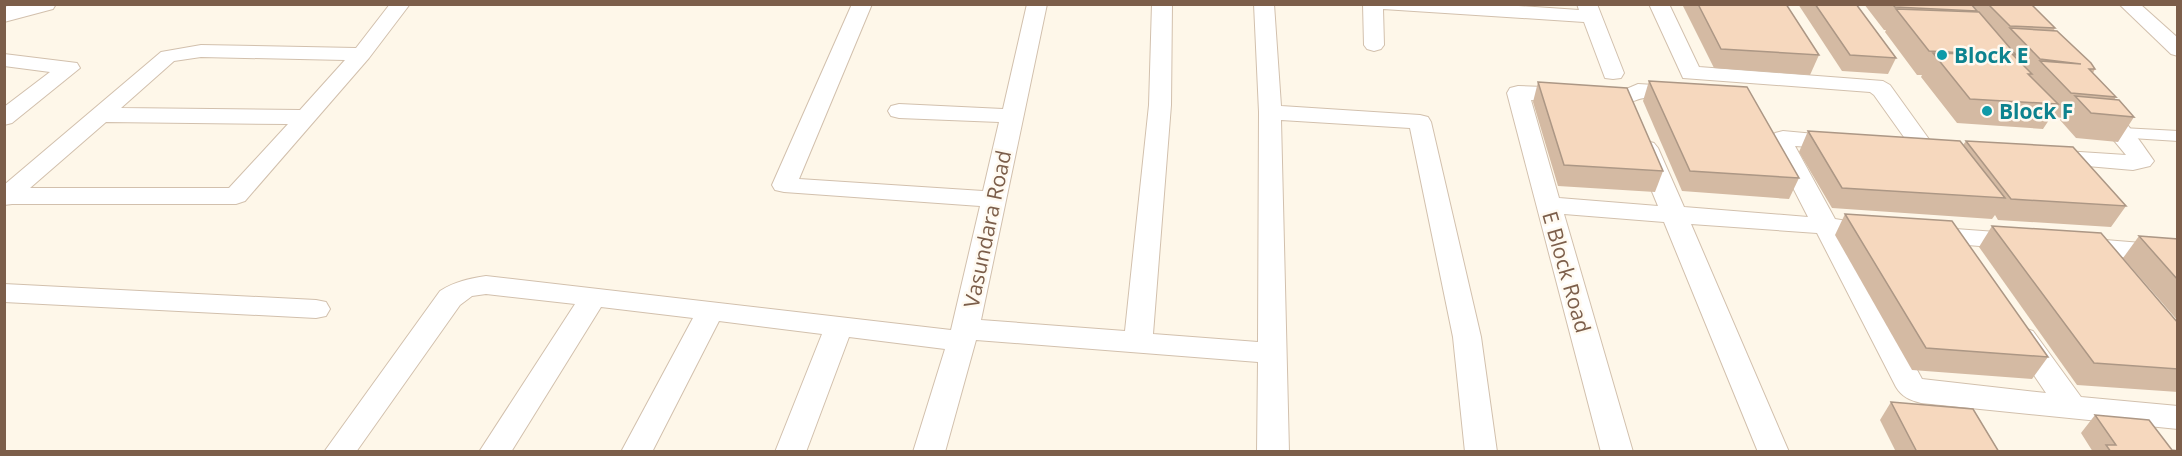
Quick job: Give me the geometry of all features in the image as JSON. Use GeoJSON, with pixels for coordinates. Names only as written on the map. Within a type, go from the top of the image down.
{"type":"FeatureCollection","features":[{"type":"Feature","properties":{"kind":"street"},"geometry":{"type":"LineString","coordinates":[[4,15],[44,4]]}},
{"type":"Feature","properties":{"kind":"street"},"geometry":{"type":"LineString","coordinates":[[6,197],[236,196],[362,54],[401,4]]}},
{"type":"Feature","properties":{"kind":"street"},"geometry":{"type":"LineString","coordinates":[[862,4],[784,185],[994,199]]}},
{"type":"Feature","properties":{"kind":"street","name":"Vasundara Road"},"geometry":{"type":"LineString","coordinates":[[929,452],[964,335],[1037,4]]}},
{"type":"Feature","properties":{"kind":"street"},"geometry":{"type":"LineString","coordinates":[[1138,341],[1160,105],[1162,4]]}},
{"type":"Feature","properties":{"kind":"street"},"geometry":{"type":"LineString","coordinates":[[1264,4],[1270,112],[1273,452]]}},
{"type":"Feature","properties":{"kind":"street"},"geometry":{"type":"LineString","coordinates":[[1373,4],[1374,45]]}},
{"type":"Feature","properties":{"kind":"street"},"geometry":{"type":"LineString","coordinates":[[1386,4],[1589,10],[1613,73]]}},
{"type":"Feature","properties":{"kind":"street"},"geometry":{"type":"LineString","coordinates":[[1659,4],[1696,83]]}},
{"type":"Feature","properties":{"kind":"street"},"geometry":{"type":"LineString","coordinates":[[2128,4],[2178,50]]}},
{"type":"Feature","properties":{"kind":"street"},"geometry":{"type":"LineString","coordinates":[[6,197],[168,56],[201,51],[362,54]]}},
{"type":"Feature","properties":{"kind":"street"},"geometry":{"type":"LineString","coordinates":[[4,60],[69,68],[4,118]]}},
{"type":"Feature","properties":{"kind":"street"},"geometry":{"type":"LineString","coordinates":[[1816,63],[1829,83]]}},
{"type":"Feature","properties":{"kind":"street"},"geometry":{"type":"LineString","coordinates":[[1696,83],[1742,95]]}},
{"type":"Feature","properties":{"kind":"street"},"geometry":{"type":"LineString","coordinates":[[1774,452],[1673,214],[1618,108],[1638,91],[1696,83],[1829,83],[1880,88],[1936,149],[1890,146]]}},
{"type":"Feature","properties":{"kind":"street"},"geometry":{"type":"LineString","coordinates":[[2028,156],[2139,162],[2142,158],[2083,90]]}},
{"type":"Feature","properties":{"kind":"street","name":"E Block Road"},"geometry":{"type":"LineString","coordinates":[[1617,452],[1518,93],[1618,108]]}},
{"type":"Feature","properties":{"kind":"street"},"geometry":{"type":"LineString","coordinates":[[899,111],[1012,116]]}},
{"type":"Feature","properties":{"kind":"street"},"geometry":{"type":"LineString","coordinates":[[1270,112],[1420,122],[1467,337],[1481,452]]}},
{"type":"Feature","properties":{"kind":"street"},"geometry":{"type":"LineString","coordinates":[[101,115],[306,117]]}},
{"type":"Feature","properties":{"kind":"street"},"geometry":{"type":"LineString","coordinates":[[2122,134],[2178,136]]}},
{"type":"Feature","properties":{"kind":"street"},"geometry":{"type":"LineString","coordinates":[[1856,143],[1781,139],[1911,387],[1921,392],[2178,418]]}},
{"type":"Feature","properties":{"kind":"street"},"geometry":{"type":"LineString","coordinates":[[1548,205],[1860,229]]}},
{"type":"Feature","properties":{"kind":"street"},"geometry":{"type":"LineString","coordinates":[[1906,233],[2178,255]]}},
{"type":"Feature","properties":{"kind":"street"},"geometry":{"type":"LineString","coordinates":[[1953,237],[1972,265]]}},
{"type":"Feature","properties":{"kind":"street"},"geometry":{"type":"LineString","coordinates":[[2098,248],[2120,273]]}},
{"type":"Feature","properties":{"kind":"street"},"geometry":{"type":"LineString","coordinates":[[339,452],[450,298],[465,288],[486,285],[839,326],[964,335],[1138,341],[1273,353]]}},
{"type":"Feature","properties":{"kind":"street"},"geometry":{"type":"LineString","coordinates":[[4,293],[316,309]]}},
{"type":"Feature","properties":{"kind":"street"},"geometry":{"type":"LineString","coordinates":[[494,452],[594,297]]}},
{"type":"Feature","properties":{"kind":"street"},"geometry":{"type":"LineString","coordinates":[[636,452],[711,311]]}},
{"type":"Feature","properties":{"kind":"street"},"geometry":{"type":"LineString","coordinates":[[2012,321],[2071,406]]}},
{"type":"Feature","properties":{"kind":"street"},"geometry":{"type":"LineString","coordinates":[[790,452],[839,326]]}},
{"type":"Feature","properties":{"kind":"building"},"geometry":{"type":"Polygon","coordinates":[[[1698,4],[1786,4],[1819,55],[1721,49],[1698,4]]]}},
{"type":"Feature","properties":{"kind":"building"},"geometry":{"type":"Polygon","coordinates":[[[1815,4],[1856,4],[1896,58],[1850,55],[1815,4]]]}},
{"type":"Feature","properties":{"kind":"building"},"geometry":{"type":"Polygon","coordinates":[[[1892,4],[1971,4],[1977,11],[1895,7],[1892,4]]]}},
{"type":"Feature","properties":{"kind":"building"},"geometry":{"type":"Polygon","coordinates":[[[1988,4],[2031,4],[2055,28],[2010,26],[1988,4]]]}},
{"type":"Feature","properties":{"kind":"building"},"geometry":{"type":"Polygon","coordinates":[[[1896,9],[1979,12],[2016,55],[2012,54],[2032,74],[2028,74],[2058,104],[1970,99],[1933,53],[2004,55],[1929,51],[1896,9]]]}},
{"type":"Feature","properties":{"kind":"building"},"geometry":{"type":"Polygon","coordinates":[[[2010,28],[2057,31],[2091,63],[2095,69],[2089,69],[2116,97],[2071,93],[2040,61],[2081,64],[2040,59],[2010,28]]]}},
{"type":"Feature","properties":{"kind":"building"},"geometry":{"type":"Polygon","coordinates":[[[1649,81],[1747,87],[1799,178],[1690,171],[1649,81]]]}},
{"type":"Feature","properties":{"kind":"building"},"geometry":{"type":"Polygon","coordinates":[[[1538,82],[1627,88],[1663,171],[1564,165],[1538,82]]]}},
{"type":"Feature","properties":{"kind":"building"},"geometry":{"type":"Polygon","coordinates":[[[2075,96],[2119,100],[2134,117],[2091,113],[2075,96]]]}},
{"type":"Feature","properties":{"kind":"building"},"geometry":{"type":"Polygon","coordinates":[[[1808,131],[1960,141],[2005,198],[1842,188],[1808,131]]]}},
{"type":"Feature","properties":{"kind":"building"},"geometry":{"type":"Polygon","coordinates":[[[1966,141],[2073,147],[2126,206],[2011,199],[1966,141]]]}},
{"type":"Feature","properties":{"kind":"building"},"geometry":{"type":"Polygon","coordinates":[[[1845,214],[1952,221],[2048,357],[1926,348],[1845,214]]]}},
{"type":"Feature","properties":{"kind":"building"},"geometry":{"type":"Polygon","coordinates":[[[1992,226],[2101,233],[2178,323],[2178,369],[2094,363],[1992,226]]]}},
{"type":"Feature","properties":{"kind":"building"},"geometry":{"type":"Polygon","coordinates":[[[2139,236],[2178,239],[2178,280],[2139,236]]]}},
{"type":"Feature","properties":{"kind":"building"},"geometry":{"type":"Polygon","coordinates":[[[1891,402],[1973,409],[1999,452],[1917,452],[1891,402]]]}},
{"type":"Feature","properties":{"kind":"building"},"geometry":{"type":"Polygon","coordinates":[[[2095,415],[2149,420],[2172,450],[2178,452],[2111,452],[2106,445],[2116,445],[2095,415]]]}},
{"type":"Feature","properties":{"kind":"place","name":"Block E"},"geometry":{"type":"Point","coordinates":[1942,55]}},
{"type":"Feature","properties":{"kind":"place","name":"Block F"},"geometry":{"type":"Point","coordinates":[1987,111]}}]}
